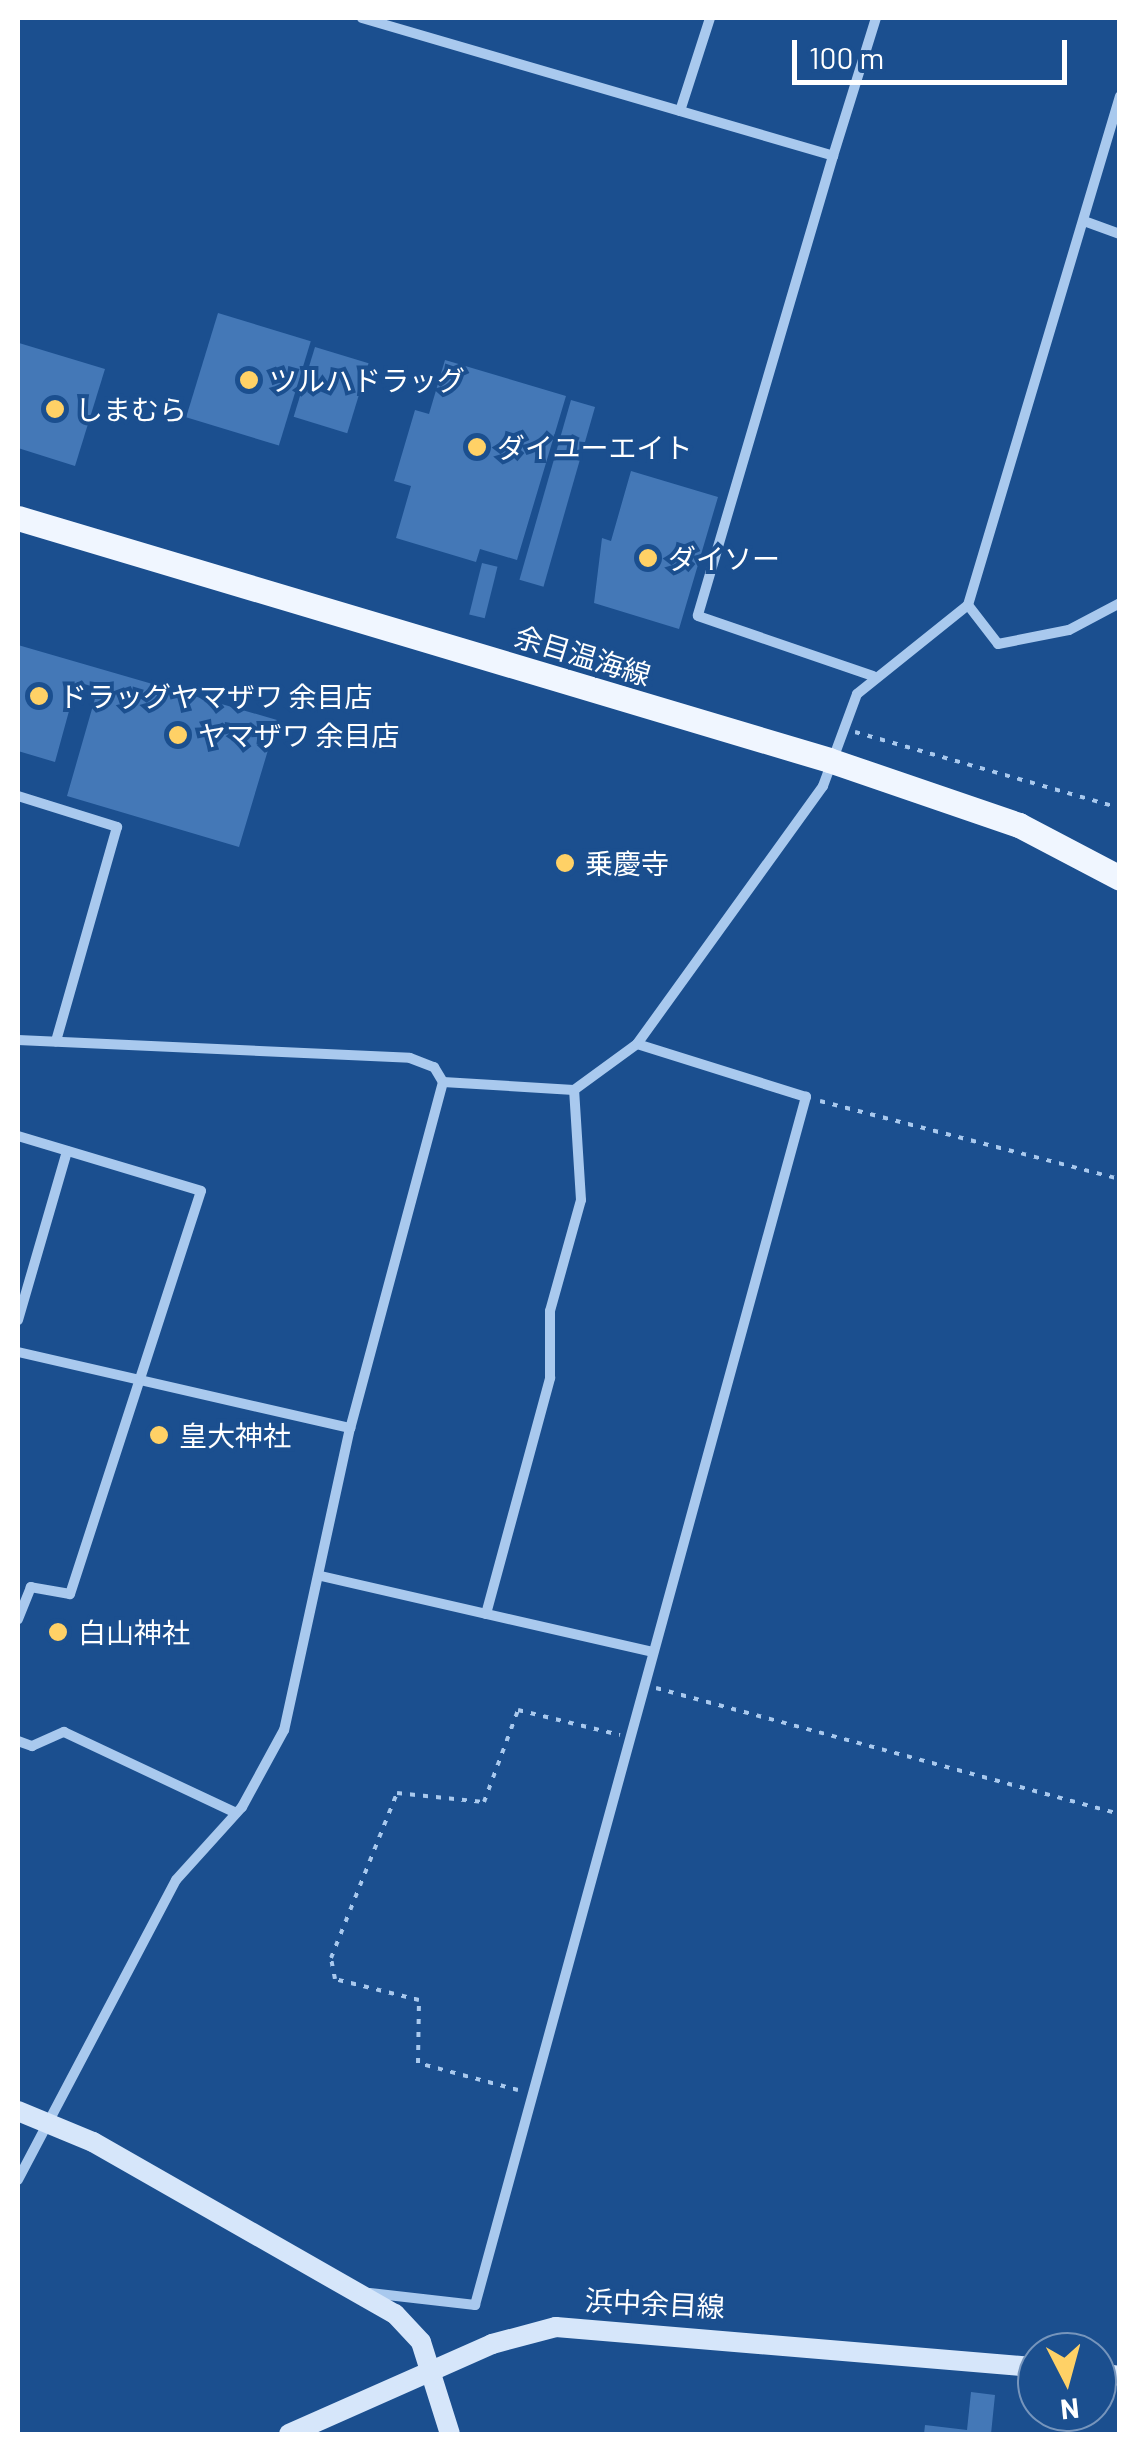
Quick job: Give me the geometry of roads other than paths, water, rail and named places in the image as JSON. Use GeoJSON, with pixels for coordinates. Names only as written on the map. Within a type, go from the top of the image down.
{"type":"FeatureCollection","features":[{"type":"Feature","properties":{"kind":"main road","name":"余目温海線"},"geometry":{"type":"LineString","coordinates":[[18,518],[829,760],[1018,825],[1120,878]]}},
{"type":"Feature","properties":{"kind":"main road"},"geometry":{"type":"LineString","coordinates":[[18,2111],[366,2292],[410,2325],[432,2369],[450,2434]]}},
{"type":"Feature","properties":{"kind":"main road","name":"浜中余目線"},"geometry":{"type":"LineString","coordinates":[[289,2434],[432,2369],[524,2334],[597,2325],[1017,2365]]}},
{"type":"Feature","properties":{"kind":"street"},"geometry":{"type":"LineString","coordinates":[[362,18],[833,156]]}},
{"type":"Feature","properties":{"kind":"street"},"geometry":{"type":"LineString","coordinates":[[680,111],[710,18]]}},
{"type":"Feature","properties":{"kind":"street"},"geometry":{"type":"LineString","coordinates":[[873,676],[698,616],[876,18]]}},
{"type":"Feature","properties":{"kind":"street"},"geometry":{"type":"LineString","coordinates":[[443,1082],[574,1090],[638,1044],[823,786],[838,728],[873,676],[968,605],[1120,96]]}},
{"type":"Feature","properties":{"kind":"street"},"geometry":{"type":"LineString","coordinates":[[1084,221],[1120,234]]}},
{"type":"Feature","properties":{"kind":"street"},"geometry":{"type":"LineString","coordinates":[[968,605],[998,644],[1069,630],[1120,603]]}},
{"type":"Feature","properties":{"kind":"street"},"geometry":{"type":"LineString","coordinates":[[18,796],[117,828],[56,1041]]}},
{"type":"Feature","properties":{"kind":"street"},"geometry":{"type":"LineString","coordinates":[[18,1040],[410,1058],[434,1066],[443,1082],[350,1428],[321,1576],[284,1730],[236,1813],[176,1880],[52,2127],[18,2180]]}},
{"type":"Feature","properties":{"kind":"street"},"geometry":{"type":"LineString","coordinates":[[366,2292],[474,2305],[806,1098],[638,1044]]}},
{"type":"Feature","properties":{"kind":"street"},"geometry":{"type":"LineString","coordinates":[[486,1614],[550,1378],[550,1311],[581,1200],[574,1090]]}},
{"type":"Feature","properties":{"kind":"street"},"geometry":{"type":"LineString","coordinates":[[18,1136],[200,1191],[144,1388],[70,1594],[31,1587],[18,1620]]}},
{"type":"Feature","properties":{"kind":"street"},"geometry":{"type":"LineString","coordinates":[[18,1320],[67,1151]]}},
{"type":"Feature","properties":{"kind":"street"},"geometry":{"type":"LineString","coordinates":[[18,1352],[144,1388],[350,1428]]}},
{"type":"Feature","properties":{"kind":"street"},"geometry":{"type":"LineString","coordinates":[[321,1576],[652,1652]]}},
{"type":"Feature","properties":{"kind":"street"},"geometry":{"type":"LineString","coordinates":[[18,1741],[32,1746],[64,1732],[236,1813]]}},
{"type":"Feature","properties":{"kind":"place","name":"ツルハドラッグ"},"geometry":{"type":"Point","coordinates":[249,380]}},
{"type":"Feature","properties":{"kind":"place","name":"しまむら"},"geometry":{"type":"Point","coordinates":[55,409]}},
{"type":"Feature","properties":{"kind":"place","name":"ダイユーエイト"},"geometry":{"type":"Point","coordinates":[477,447]}},
{"type":"Feature","properties":{"kind":"place","name":"ダイソー"},"geometry":{"type":"Point","coordinates":[648,558]}},
{"type":"Feature","properties":{"kind":"place","name":"ドラッグヤマザワ 余目店"},"geometry":{"type":"Point","coordinates":[39,696]}},
{"type":"Feature","properties":{"kind":"place","name":"ヤマザワ 余目店"},"geometry":{"type":"Point","coordinates":[178,735]}},
{"type":"Feature","properties":{"kind":"place","name":"乗慶寺"},"geometry":{"type":"Point","coordinates":[565,863]}},
{"type":"Feature","properties":{"kind":"place","name":"皇大神社"},"geometry":{"type":"Point","coordinates":[159,1435]}},
{"type":"Feature","properties":{"kind":"place","name":"白山神社"},"geometry":{"type":"Point","coordinates":[58,1632]}}]}
